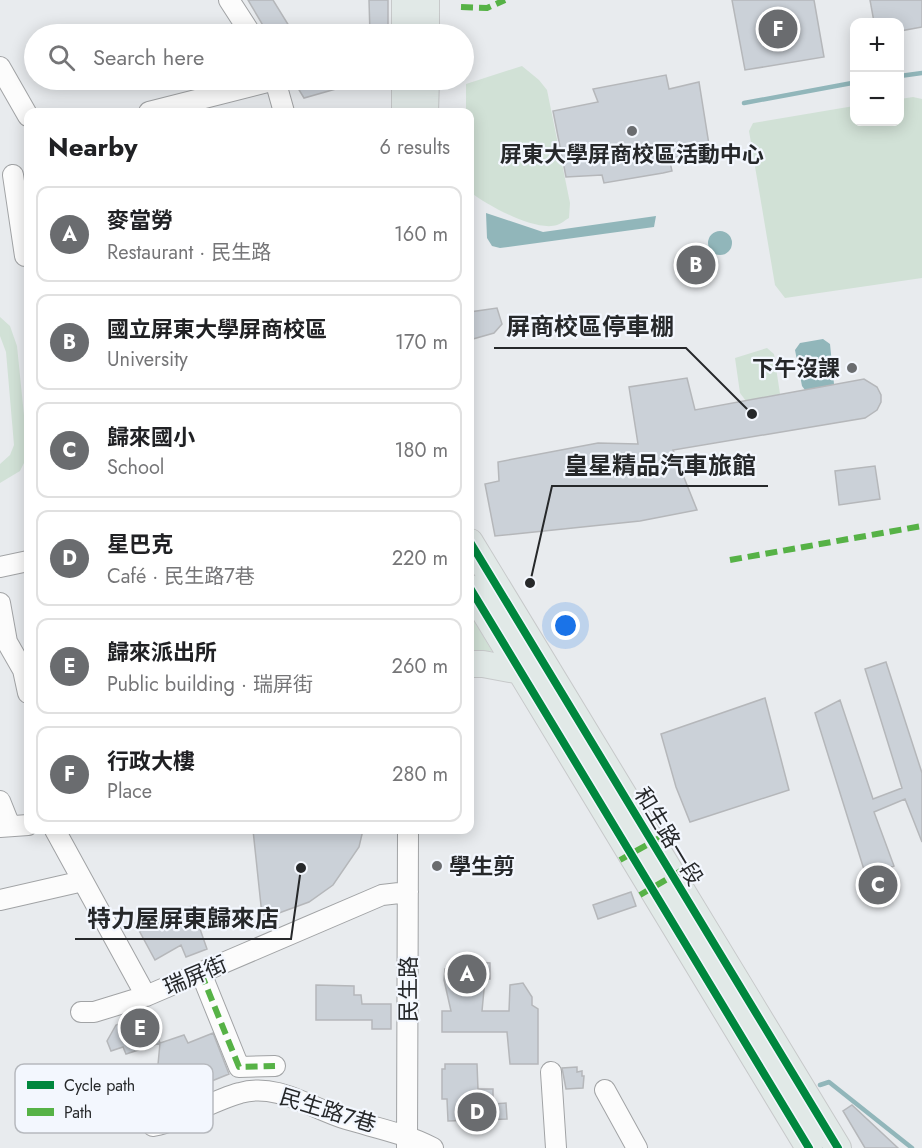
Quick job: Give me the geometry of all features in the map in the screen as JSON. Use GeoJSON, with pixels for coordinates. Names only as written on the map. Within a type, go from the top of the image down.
{"type":"FeatureCollection","features":[{"type":"Feature","properties":{"kind":"main road"},"geometry":{"type":"LineString","coordinates":[[405,0],[405,24]]}},
{"type":"Feature","properties":{"kind":"main road"},"geometry":{"type":"LineString","coordinates":[[426,0],[426,24]]}},
{"type":"Feature","properties":{"kind":"main road"},"geometry":{"type":"LineString","coordinates":[[405,90],[405,108]]}},
{"type":"Feature","properties":{"kind":"main road"},"geometry":{"type":"LineString","coordinates":[[425,108],[426,90]]}},
{"type":"Feature","properties":{"kind":"main road","name":"和生路一段"},"geometry":{"type":"LineString","coordinates":[[474,549],[838,1148]]}},
{"type":"Feature","properties":{"kind":"main road","name":"和生路一段"},"geometry":{"type":"LineString","coordinates":[[474,595],[809,1148]]}},
{"type":"Feature","properties":{"kind":"main road"},"geometry":{"type":"LineString","coordinates":[[474,664],[521,671]]}},
{"type":"Feature","properties":{"kind":"street"},"geometry":{"type":"LineString","coordinates":[[229,0],[245,24]]}},
{"type":"Feature","properties":{"kind":"street"},"geometry":{"type":"LineString","coordinates":[[0,67],[24,109]]}},
{"type":"Feature","properties":{"kind":"street"},"geometry":{"type":"LineString","coordinates":[[165,108],[236,90]]}},
{"type":"Feature","properties":{"kind":"street"},"geometry":{"type":"LineString","coordinates":[[278,90],[283,108]]}},
{"type":"Feature","properties":{"kind":"street"},"geometry":{"type":"LineString","coordinates":[[14,174],[24,249]]}},
{"type":"Feature","properties":{"kind":"street"},"geometry":{"type":"LineString","coordinates":[[0,567],[24,562]]}},
{"type":"Feature","properties":{"kind":"street"},"geometry":{"type":"LineString","coordinates":[[0,603],[7,642],[24,675]]}},
{"type":"Feature","properties":{"kind":"street"},"geometry":{"type":"LineString","coordinates":[[0,801],[13,826]]}},
{"type":"Feature","properties":{"kind":"street"},"geometry":{"type":"LineString","coordinates":[[57,834],[146,996]]}},
{"type":"Feature","properties":{"kind":"street","name":"民生路"},"geometry":{"type":"LineString","coordinates":[[407,1141],[408,834]]}},
{"type":"Feature","properties":{"kind":"street"},"geometry":{"type":"LineString","coordinates":[[0,900],[83,881]]}},
{"type":"Feature","properties":{"kind":"street","name":"瑞屏街"},"geometry":{"type":"LineString","coordinates":[[81,1012],[94,1012],[146,996],[382,895],[408,892]]}},
{"type":"Feature","properties":{"kind":"street"},"geometry":{"type":"LineString","coordinates":[[201,973],[239,1067],[275,1066]]}},
{"type":"Feature","properties":{"kind":"street"},"geometry":{"type":"LineString","coordinates":[[551,1072],[556,1148]]}},
{"type":"Feature","properties":{"kind":"street"},"geometry":{"type":"LineString","coordinates":[[605,1090],[637,1148]]}},
{"type":"Feature","properties":{"kind":"street","name":"民生路7巷"},"geometry":{"type":"LineString","coordinates":[[213,1104],[241,1092],[268,1092],[298,1098],[344,1119],[433,1148]]}},
{"type":"Feature","properties":{"kind":"green space"},"geometry":{"type":"Polygon","coordinates":[[[522,66],[547,90],[570,203],[569,218],[557,225],[537,225],[499,210],[474,195],[474,108],[466,108],[466,90],[474,90],[474,81],[522,66]]]}},
{"type":"Feature","properties":{"kind":"green space"},"geometry":{"type":"Polygon","coordinates":[[[904,98],[922,99],[922,278],[785,298],[775,285],[749,131],[753,123],[850,107],[850,126],[904,126],[904,98]]]}},
{"type":"Feature","properties":{"kind":"green space"},"geometry":{"type":"Polygon","coordinates":[[[0,317],[10,326],[17,346],[24,415],[24,463],[20,471],[0,483],[0,464],[10,455],[14,445],[6,352],[0,336],[0,317]]]}},
{"type":"Feature","properties":{"kind":"green space"},"geometry":{"type":"Polygon","coordinates":[[[767,348],[774,354],[780,394],[746,401],[740,393],[735,358],[767,348]]]}},
{"type":"Feature","properties":{"kind":"green space"},"geometry":{"type":"Polygon","coordinates":[[[474,621],[492,651],[474,653],[474,621]]]}},
{"type":"Feature","properties":{"kind":"water"},"geometry":{"type":"Polygon","coordinates":[[[486,213],[543,232],[656,216],[654,227],[500,248],[492,246],[487,238],[486,213]]]}},
{"type":"Feature","properties":{"kind":"water"},"geometry":{"type":"Polygon","coordinates":[[[720,231],[728,235],[732,243],[728,251],[720,255],[712,251],[708,243],[712,235],[720,231]]]}},
{"type":"Feature","properties":{"kind":"water"},"geometry":{"type":"Polygon","coordinates":[[[823,339],[830,344],[834,384],[831,387],[805,390],[802,386],[795,350],[800,343],[823,339]]]}},
{"type":"Feature","properties":{"kind":"building"},"geometry":{"type":"Polygon","coordinates":[[[248,0],[273,0],[288,24],[262,24],[248,0]]]}},
{"type":"Feature","properties":{"kind":"building"},"geometry":{"type":"Polygon","coordinates":[[[369,0],[388,0],[388,24],[370,24],[369,0]]]}},
{"type":"Feature","properties":{"kind":"building"},"geometry":{"type":"Polygon","coordinates":[[[732,0],[814,0],[824,57],[745,70],[732,0]]]}},
{"type":"Feature","properties":{"kind":"building"},"geometry":{"type":"Polygon","coordinates":[[[870,0],[922,0],[922,27],[904,30],[904,18],[873,18],[870,0]]]}},
{"type":"Feature","properties":{"kind":"building","name":"屏東大學屏商校區活動中心"},"geometry":{"type":"Polygon","coordinates":[[[666,75],[669,89],[699,82],[710,151],[669,158],[672,171],[663,173],[604,183],[602,175],[566,177],[553,111],[598,102],[593,89],[666,75]]]}},
{"type":"Feature","properties":{"kind":"building"},"geometry":{"type":"Polygon","coordinates":[[[299,90],[332,90],[304,98],[299,90]]]}},
{"type":"Feature","properties":{"kind":"building"},"geometry":{"type":"Polygon","coordinates":[[[497,308],[502,324],[494,333],[474,339],[474,311],[497,308]]]}},
{"type":"Feature","properties":{"kind":"building"},"geometry":{"type":"Polygon","coordinates":[[[687,378],[695,410],[864,379],[877,387],[881,395],[881,402],[877,410],[865,418],[673,450],[697,510],[640,521],[495,536],[485,484],[499,481],[498,462],[598,443],[638,444],[629,387],[687,378]]]}},
{"type":"Feature","properties":{"kind":"building"},"geometry":{"type":"Polygon","coordinates":[[[875,466],[880,499],[839,505],[835,471],[875,466]]]}},
{"type":"Feature","properties":{"kind":"building"},"geometry":{"type":"Polygon","coordinates":[[[886,662],[922,773],[922,842],[905,799],[874,812],[894,866],[866,876],[815,713],[840,700],[873,799],[902,788],[865,669],[886,662]]]}},
{"type":"Feature","properties":{"kind":"building"},"geometry":{"type":"Polygon","coordinates":[[[765,698],[789,790],[690,822],[676,787],[661,734],[765,698]]]}},
{"type":"Feature","properties":{"kind":"building"},"geometry":{"type":"Polygon","coordinates":[[[253,834],[362,834],[359,847],[333,885],[309,902],[279,913],[262,915],[253,834]]]}},
{"type":"Feature","properties":{"kind":"building"},"geometry":{"type":"Polygon","coordinates":[[[631,892],[636,906],[598,919],[593,905],[631,892]]]}},
{"type":"Feature","properties":{"kind":"building"},"geometry":{"type":"Polygon","coordinates":[[[192,906],[207,949],[186,957],[181,945],[155,960],[135,923],[156,911],[160,918],[192,906]]]}},
{"type":"Feature","properties":{"kind":"building"},"geometry":{"type":"Polygon","coordinates":[[[455,960],[490,963],[490,979],[485,979],[482,1011],[509,1011],[510,985],[523,983],[532,997],[532,1005],[538,1009],[538,1064],[510,1064],[507,1032],[442,1032],[442,1011],[451,1011],[444,980],[445,969],[456,967],[455,960]]]}},
{"type":"Feature","properties":{"kind":"building"},"geometry":{"type":"Polygon","coordinates":[[[316,985],[354,986],[354,995],[361,995],[362,1004],[391,1004],[391,1029],[372,1029],[372,1020],[316,1020],[316,985]]]}},
{"type":"Feature","properties":{"kind":"building"},"geometry":{"type":"Polygon","coordinates":[[[150,1014],[160,1043],[126,1054],[123,1047],[111,1051],[107,1041],[116,1025],[150,1014]]]}},
{"type":"Feature","properties":{"kind":"building"},"geometry":{"type":"Polygon","coordinates":[[[213,1033],[229,1074],[213,1080],[213,1064],[158,1064],[160,1043],[184,1035],[188,1043],[213,1033]]]}},
{"type":"Feature","properties":{"kind":"building"},"geometry":{"type":"Polygon","coordinates":[[[445,1064],[477,1064],[478,1089],[493,1089],[493,1104],[506,1103],[507,1119],[448,1121],[447,1099],[442,1099],[442,1069],[445,1069],[445,1064]]]}},
{"type":"Feature","properties":{"kind":"building"},"geometry":{"type":"Polygon","coordinates":[[[577,1067],[577,1072],[582,1071],[582,1076],[584,1076],[583,1088],[566,1089],[562,1068],[577,1067]]]}},
{"type":"Feature","properties":{"kind":"building"},"geometry":{"type":"Polygon","coordinates":[[[852,1105],[898,1148],[865,1148],[843,1111],[852,1105]]]}},
{"type":"Feature","properties":{"kind":"waterway"},"geometry":{"type":"LineString","coordinates":[[904,75],[922,73]]}},
{"type":"Feature","properties":{"kind":"waterway"},"geometry":{"type":"LineString","coordinates":[[744,103],[850,83]]}},
{"type":"Feature","properties":{"kind":"waterway"},"geometry":{"type":"LineString","coordinates":[[820,1085],[829,1082],[912,1148]]}},
{"type":"Feature","properties":{"kind":"marked path"},"geometry":{"type":"LineString","coordinates":[[461,7],[487,8],[505,0]]}},
{"type":"Feature","properties":{"kind":"marked path"},"geometry":{"type":"LineString","coordinates":[[730,560],[922,526]]}},
{"type":"Feature","properties":{"kind":"marked path"},"geometry":{"type":"LineString","coordinates":[[620,860],[670,832]]}},
{"type":"Feature","properties":{"kind":"marked path"},"geometry":{"type":"LineString","coordinates":[[640,895],[691,865]]}},
{"type":"Feature","properties":{"kind":"marked path"},"geometry":{"type":"LineString","coordinates":[[201,973],[239,1067],[275,1066]]}},
{"type":"Feature","properties":{"kind":"cycle path"},"geometry":{"type":"LineString","coordinates":[[474,549],[838,1148]]}},
{"type":"Feature","properties":{"kind":"cycle path"},"geometry":{"type":"LineString","coordinates":[[474,595],[809,1148]]}},
{"type":"Feature","properties":{"kind":"place","name":"行政大樓"},"geometry":{"type":"Point","coordinates":[778,29]}},
{"type":"Feature","properties":{"kind":"place","name":"屏東大學屏商校區活動中心"},"geometry":{"type":"Point","coordinates":[632,131]}},
{"type":"Feature","properties":{"kind":"place","name":"國立屏東大學屏商校區"},"geometry":{"type":"Point","coordinates":[696,265]}},
{"type":"Feature","properties":{"kind":"place","name":"下午沒課"},"geometry":{"type":"Point","coordinates":[852,368]}},
{"type":"Feature","properties":{"kind":"place","name":"屏商校區停車棚"},"geometry":{"type":"Point","coordinates":[752,414]}},
{"type":"Feature","properties":{"kind":"place","name":"皇星精品汽車旅館"},"geometry":{"type":"Point","coordinates":[530,583]}},
{"type":"Feature","properties":{"kind":"place","name":"學生剪"},"geometry":{"type":"Point","coordinates":[437,866]}},
{"type":"Feature","properties":{"kind":"place","name":"特力屋屏東歸來店"},"geometry":{"type":"Point","coordinates":[301,868]}},
{"type":"Feature","properties":{"kind":"place","name":"歸來國小"},"geometry":{"type":"Point","coordinates":[878,885]}},
{"type":"Feature","properties":{"kind":"place","name":"麥當勞"},"geometry":{"type":"Point","coordinates":[467,974]}},
{"type":"Feature","properties":{"kind":"place","name":"歸來派出所"},"geometry":{"type":"Point","coordinates":[140,1028]}},
{"type":"Feature","properties":{"kind":"place","name":"星巴克"},"geometry":{"type":"Point","coordinates":[477,1112]}}]}
